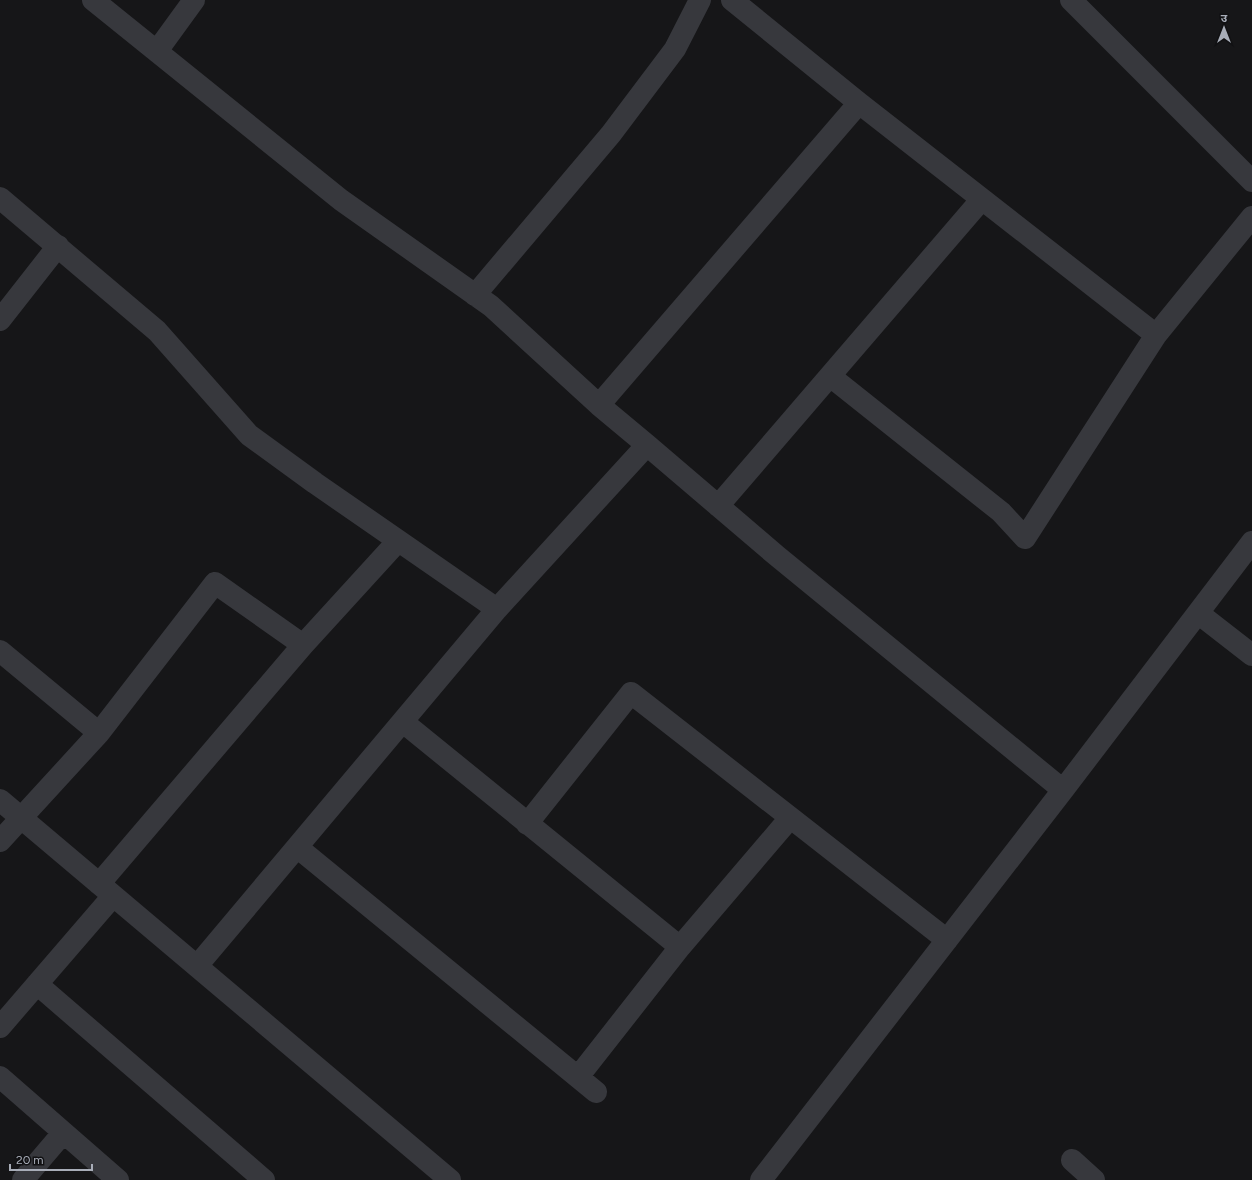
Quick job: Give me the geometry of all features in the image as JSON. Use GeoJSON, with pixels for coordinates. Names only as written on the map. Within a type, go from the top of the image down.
{"type":"FeatureCollection","features":[{"type":"Feature","properties":{"kind":"street"},"geometry":{"type":"LineString","coordinates":[[93,0],[341,200],[490,306],[599,405],[718,506],[1063,790]]}},
{"type":"Feature","properties":{"kind":"street"},"geometry":{"type":"LineString","coordinates":[[157,51],[194,0]]}},
{"type":"Feature","properties":{"kind":"street"},"geometry":{"type":"LineString","coordinates":[[475,295],[611,134],[675,49],[700,0]]}},
{"type":"Feature","properties":{"kind":"street"},"geometry":{"type":"LineString","coordinates":[[732,0],[859,103],[1156,335]]}},
{"type":"Feature","properties":{"kind":"street"},"geometry":{"type":"LineString","coordinates":[[1071,0],[1252,181]]}},
{"type":"Feature","properties":{"kind":"street"},"geometry":{"type":"LineString","coordinates":[[599,405],[859,103]]}},
{"type":"Feature","properties":{"kind":"street"},"geometry":{"type":"LineString","coordinates":[[0,198],[157,331],[249,435],[315,483],[497,609]]}},
{"type":"Feature","properties":{"kind":"street"},"geometry":{"type":"LineString","coordinates":[[718,506],[982,199]]}},
{"type":"Feature","properties":{"kind":"street"},"geometry":{"type":"LineString","coordinates":[[830,376],[1001,512],[1025,538],[1156,335],[1252,217]]}},
{"type":"Feature","properties":{"kind":"street"},"geometry":{"type":"LineString","coordinates":[[0,320],[58,246]]}},
{"type":"Feature","properties":{"kind":"street"},"geometry":{"type":"LineString","coordinates":[[197,966],[497,609],[647,445]]}},
{"type":"Feature","properties":{"kind":"street"},"geometry":{"type":"LineString","coordinates":[[0,1027],[37,984],[106,890],[304,645],[398,541]]}},
{"type":"Feature","properties":{"kind":"street"},"geometry":{"type":"LineString","coordinates":[[769,1177],[947,940],[1252,542]]}},
{"type":"Feature","properties":{"kind":"street"},"geometry":{"type":"LineString","coordinates":[[0,841],[99,733],[215,583],[304,645]]}},
{"type":"Feature","properties":{"kind":"street"},"geometry":{"type":"LineString","coordinates":[[1198,613],[1252,655]]}},
{"type":"Feature","properties":{"kind":"street"},"geometry":{"type":"LineString","coordinates":[[0,651],[99,733]]}},
{"type":"Feature","properties":{"kind":"street"},"geometry":{"type":"LineString","coordinates":[[527,824],[631,693],[947,940]]}},
{"type":"Feature","properties":{"kind":"street"},"geometry":{"type":"LineString","coordinates":[[403,722],[680,947]]}},
{"type":"Feature","properties":{"kind":"street"},"geometry":{"type":"LineString","coordinates":[[0,800],[197,966],[443,1178]]}},
{"type":"Feature","properties":{"kind":"street"},"geometry":{"type":"LineString","coordinates":[[578,1077],[680,947],[790,818]]}},
{"type":"Feature","properties":{"kind":"street"},"geometry":{"type":"LineString","coordinates":[[298,847],[596,1092]]}},
{"type":"Feature","properties":{"kind":"street"},"geometry":{"type":"LineString","coordinates":[[37,984],[264,1180]]}},
{"type":"Feature","properties":{"kind":"street"},"geometry":{"type":"LineString","coordinates":[[0,1077],[118,1180]]}},
{"type":"Feature","properties":{"kind":"street"},"geometry":{"type":"LineString","coordinates":[[24,1180],[64,1132]]}},
{"type":"Feature","properties":{"kind":"street"},"geometry":{"type":"LineString","coordinates":[[1072,1160],[1094,1180]]}}]}
